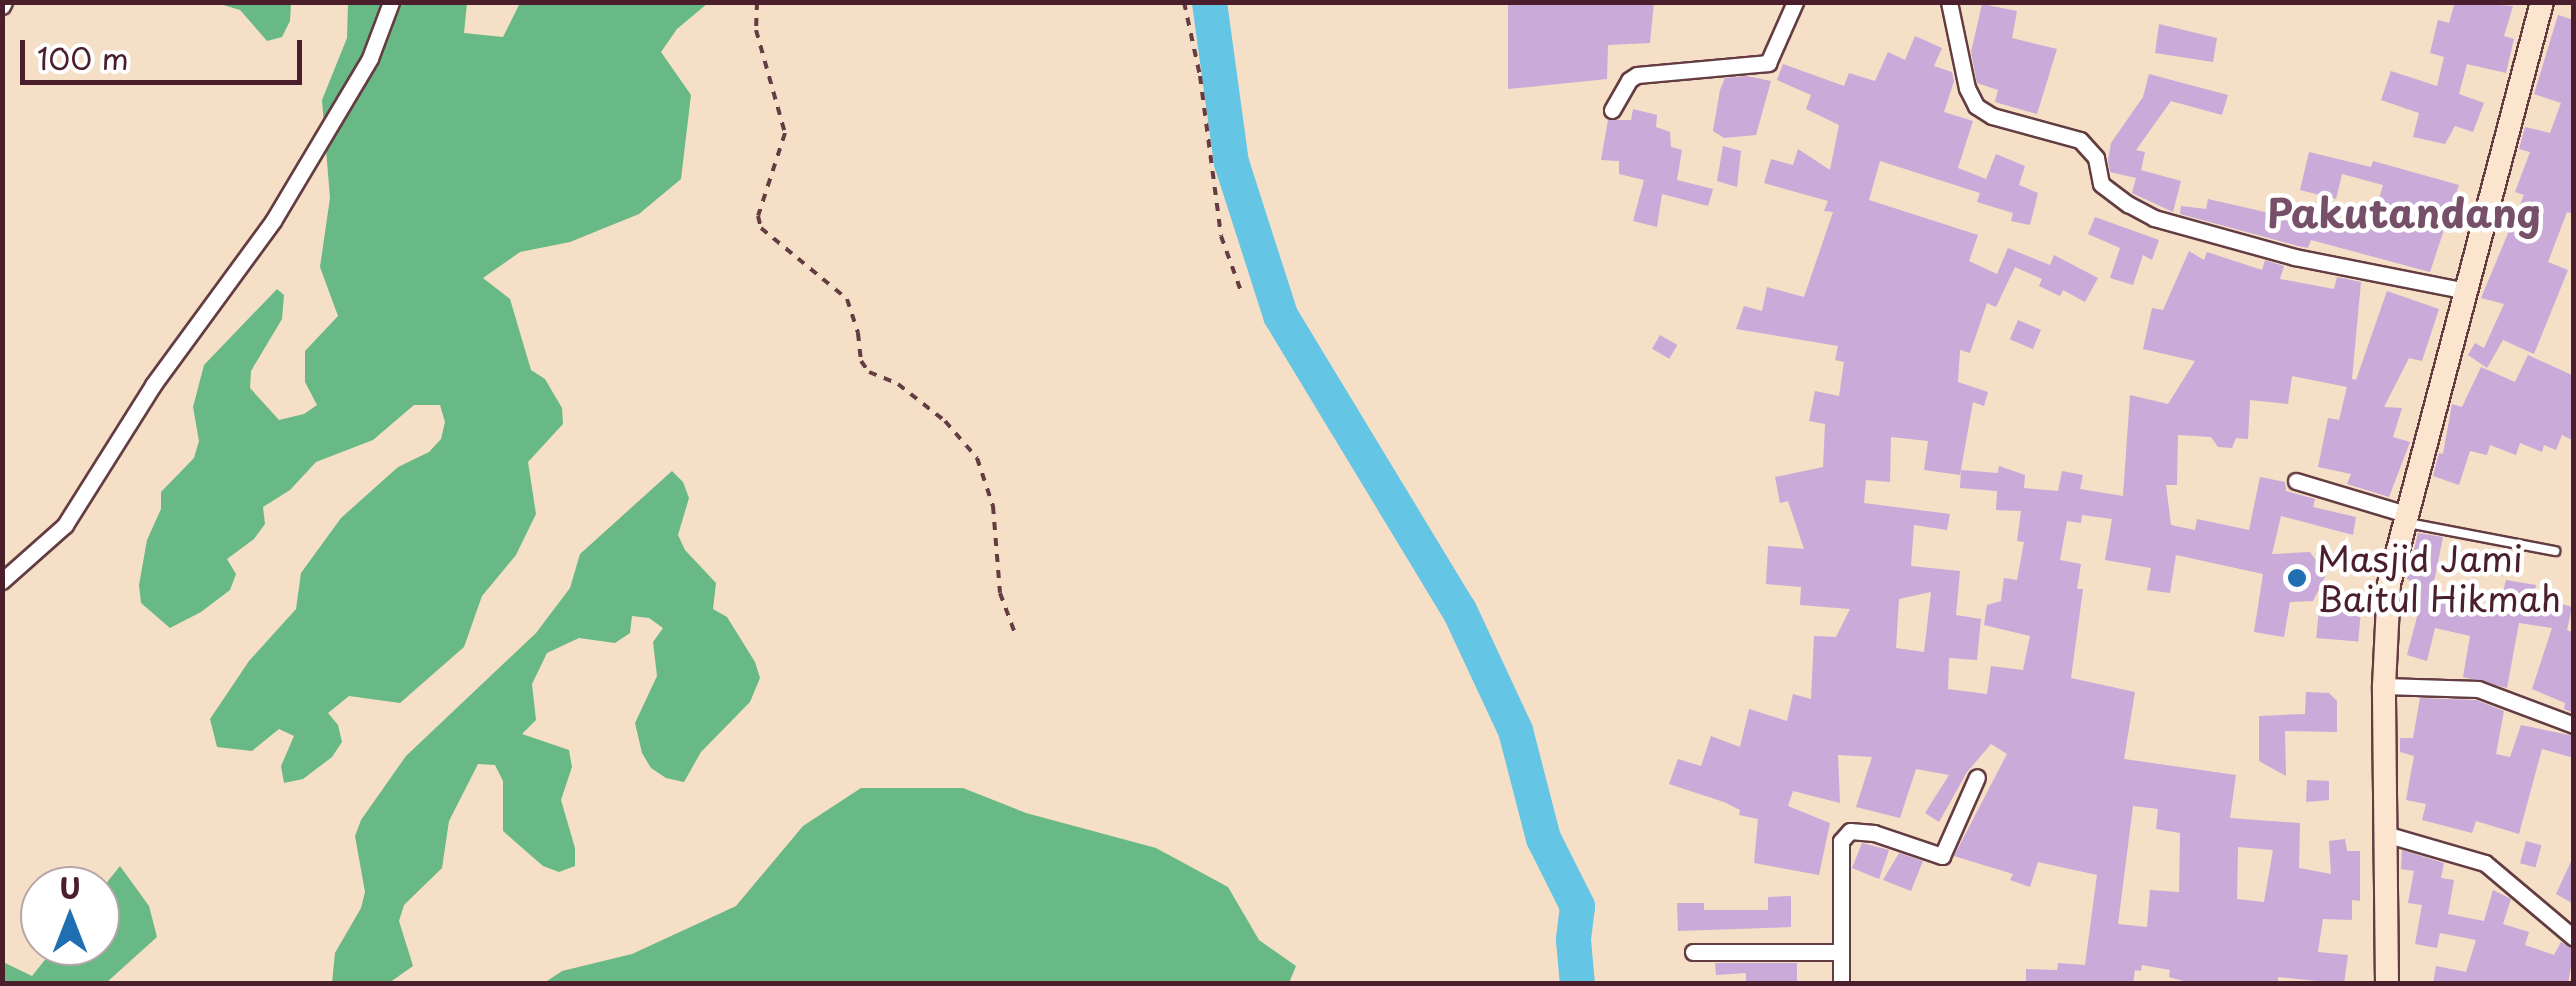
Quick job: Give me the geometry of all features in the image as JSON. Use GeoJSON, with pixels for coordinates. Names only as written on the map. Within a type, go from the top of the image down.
{"type":"FeatureCollection","features":[{"type":"Feature","properties":{"kind":"main road"},"geometry":{"type":"LineString","coordinates":[[2387,984],[2384,686],[2388,594],[2542,2]]}},
{"type":"Feature","properties":{"kind":"street"},"geometry":{"type":"LineString","coordinates":[[2,581],[65,525],[153,385],[273,221],[370,58],[391,2]]}},
{"type":"Feature","properties":{"kind":"street"},"geometry":{"type":"LineString","coordinates":[[1612,110],[1629,80],[1637,75],[1768,63],[1795,2]]}},
{"type":"Feature","properties":{"kind":"street"},"geometry":{"type":"LineString","coordinates":[[1950,2],[1967,88],[1976,106],[1992,116],[2080,140],[2096,158],[2101,184],[2128,204],[2154,218],[2295,257],[2466,291]]}},
{"type":"Feature","properties":{"kind":"street"},"geometry":{"type":"LineString","coordinates":[[2296,481],[2405,518]]}},
{"type":"Feature","properties":{"kind":"street"},"geometry":{"type":"LineString","coordinates":[[2384,686],[2478,689],[2574,726]]}},
{"type":"Feature","properties":{"kind":"street"},"geometry":{"type":"LineString","coordinates":[[1840,984],[1841,841],[1850,831],[1874,834],[1942,856],[1977,777]]}},
{"type":"Feature","properties":{"kind":"street"},"geometry":{"type":"LineString","coordinates":[[2385,834],[2485,863],[2574,938]]}},
{"type":"Feature","properties":{"kind":"street"},"geometry":{"type":"LineString","coordinates":[[1693,952],[1840,952]]}},
{"type":"Feature","properties":{"kind":"lane"},"geometry":{"type":"LineString","coordinates":[[2405,518],[2555,550]]}},
{"type":"Feature","properties":{"kind":"path"},"geometry":{"type":"LineString","coordinates":[[757,2],[756,30],[784,133],[758,216],[761,228],[847,299],[858,333],[861,361],[869,372],[898,384],[945,421],[977,458],[993,506],[1000,593],[1016,636]]}},
{"type":"Feature","properties":{"kind":"path"},"geometry":{"type":"LineString","coordinates":[[1184,2],[1200,76],[1216,208],[1242,294]]}},
{"type":"Feature","properties":{"kind":"green space"},"geometry":{"type":"Polygon","coordinates":[[[217,3],[291,3],[290,21],[282,37],[267,41],[240,10],[217,3]]]}},
{"type":"Feature","properties":{"kind":"green space"},"geometry":{"type":"Polygon","coordinates":[[[348,3],[467,3],[464,33],[503,37],[520,3],[708,3],[677,29],[661,52],[691,95],[681,179],[639,214],[570,242],[520,252],[483,278],[510,299],[531,370],[545,379],[562,408],[563,424],[528,462],[536,514],[516,555],[482,596],[464,647],[400,703],[349,696],[328,713],[338,725],[342,742],[332,757],[303,779],[284,783],[281,766],[294,736],[279,729],[252,751],[217,747],[210,719],[249,661],[296,609],[301,573],[341,518],[398,467],[429,452],[441,439],[445,422],[440,405],[414,405],[373,440],[316,462],[290,490],[263,507],[265,524],[254,539],[227,559],[236,574],[230,590],[201,612],[170,628],[141,603],[139,585],[147,540],[161,509],[161,492],[194,458],[199,441],[193,407],[204,365],[277,289],[284,295],[282,319],[251,371],[250,388],[279,420],[304,414],[317,405],[305,382],[305,351],[338,316],[320,267],[330,198],[322,100],[347,38],[348,3]]]}},
{"type":"Feature","properties":{"kind":"green space"},"geometry":{"type":"Polygon","coordinates":[[[672,471],[683,482],[689,498],[678,535],[685,550],[716,583],[713,609],[727,617],[755,662],[760,678],[750,702],[701,752],[684,782],[666,778],[651,768],[642,753],[635,723],[657,676],[653,642],[663,628],[649,618],[632,616],[630,633],[615,643],[579,638],[547,653],[532,684],[536,720],[522,734],[569,750],[572,767],[561,800],[575,848],[575,866],[559,872],[543,866],[503,831],[503,781],[495,765],[478,764],[449,821],[442,868],[404,905],[399,921],[413,966],[389,983],[332,983],[335,953],[361,908],[365,892],[355,836],[361,820],[406,756],[536,633],[570,588],[580,554],[672,471]]]}},
{"type":"Feature","properties":{"kind":"green space"},"geometry":{"type":"Polygon","coordinates":[[[861,788],[963,788],[1026,813],[1156,848],[1228,887],[1259,940],[1296,966],[1289,983],[544,983],[562,971],[632,954],[736,906],[803,826],[861,788]]]}},
{"type":"Feature","properties":{"kind":"green space"},"geometry":{"type":"Polygon","coordinates":[[[120,866],[149,906],[157,937],[106,983],[3,983],[3,962],[32,976],[40,966],[120,966],[120,866]]]}},
{"type":"Feature","properties":{"kind":"building"},"geometry":{"type":"Polygon","coordinates":[[[1508,2],[1654,2],[1650,43],[1608,45],[1607,79],[1508,89],[1508,2]]]}},
{"type":"Feature","properties":{"kind":"building"},"geometry":{"type":"Polygon","coordinates":[[[2455,2],[2513,6],[2504,36],[2514,39],[2506,73],[2467,64],[2459,94],[2484,103],[2473,132],[2455,126],[2445,144],[2413,137],[2419,113],[2381,100],[2391,71],[2437,86],[2444,57],[2430,53],[2438,20],[2449,23],[2455,2]]]}},
{"type":"Feature","properties":{"kind":"building"},"geometry":{"type":"Polygon","coordinates":[[[1982,4],[2017,11],[2012,38],[2057,49],[2037,114],[1995,102],[1998,90],[1977,83],[1971,52],[1982,4]]]}},
{"type":"Feature","properties":{"kind":"building"},"geometry":{"type":"Polygon","coordinates":[[[2558,15],[2574,20],[2574,214],[2567,212],[2548,262],[2568,270],[2534,354],[2503,340],[2487,368],[2468,355],[2475,343],[2484,348],[2504,304],[2481,298],[2524,195],[2515,192],[2530,152],[2519,149],[2525,127],[2550,133],[2561,103],[2534,94],[2558,15]]]}},
{"type":"Feature","properties":{"kind":"building"},"geometry":{"type":"Polygon","coordinates":[[[2159,24],[2217,38],[2213,62],[2155,53],[2159,24]]]}},
{"type":"Feature","properties":{"kind":"building"},"geometry":{"type":"Polygon","coordinates":[[[1915,36],[1942,48],[1934,66],[1952,72],[1954,81],[1944,112],[1973,121],[1958,168],[1986,179],[1996,154],[2025,166],[2019,185],[2038,193],[2030,225],[2011,221],[2013,213],[1977,202],[1980,193],[1880,161],[1869,200],[1978,235],[1969,261],[1997,274],[2008,248],[2050,265],[2054,255],[2098,278],[2085,302],[2063,290],[2060,296],[2039,286],[2042,279],[2015,267],[1996,307],[1987,303],[1970,353],[1960,350],[1958,382],[1988,392],[1984,406],[1973,402],[1960,475],[1924,470],[1928,441],[1891,437],[1890,482],[1866,480],[1864,503],[1950,514],[1947,530],[1914,525],[1911,566],[1960,571],[1956,615],[1981,619],[1977,660],[1949,658],[1948,689],[1987,694],[1991,666],[2023,670],[2030,636],[1984,625],[1987,605],[2001,601],[2004,578],[2017,580],[2024,542],[2017,541],[2021,511],[1996,510],[1997,491],[1960,488],[1961,470],[1998,473],[1999,466],[2025,475],[2024,488],[2058,491],[2062,471],[2083,475],[2080,489],[2123,496],[2130,395],[2168,404],[2195,361],[2143,349],[2152,308],[2163,310],[2189,251],[2204,260],[2207,252],[2262,270],[2265,260],[2284,266],[2280,279],[2334,289],[2337,277],[2361,282],[2352,379],[2356,380],[2387,291],[2439,309],[2422,361],[2409,358],[2384,407],[2402,408],[2393,437],[2410,442],[2389,497],[2347,484],[2351,474],[2318,467],[2328,418],[2339,420],[2347,387],[2292,376],[2288,404],[2250,400],[2248,439],[2236,438],[2232,448],[2218,447],[2211,437],[2178,435],[2177,485],[2166,485],[2171,525],[2195,530],[2197,519],[2249,530],[2260,477],[2285,482],[2286,491],[2315,499],[2313,507],[2356,517],[2353,535],[2281,516],[2272,554],[2310,552],[2326,575],[2313,601],[2290,602],[2284,637],[2254,632],[2263,574],[2176,555],[2170,593],[2147,590],[2151,568],[2105,560],[2112,519],[2082,515],[2081,523],[2067,521],[2060,560],[2081,564],[2077,589],[2083,589],[2071,678],[2135,692],[2124,759],[2236,775],[2230,818],[2300,823],[2299,868],[2331,874],[2329,841],[2345,839],[2347,851],[2360,851],[2360,901],[2352,900],[2352,920],[2323,919],[2318,952],[2348,955],[2344,984],[2278,977],[2278,984],[2195,984],[2169,977],[2170,970],[2142,965],[2141,971],[2135,970],[2133,984],[2026,984],[2026,969],[2057,970],[2058,963],[2085,965],[2097,875],[2038,862],[2030,887],[2010,880],[2013,874],[1954,856],[2007,754],[1991,744],[1967,772],[1939,822],[1925,813],[1949,775],[1916,769],[1900,818],[1856,807],[1872,757],[1838,755],[1840,803],[1793,791],[1788,806],[1830,823],[1819,875],[1754,863],[1758,819],[1739,815],[1740,810],[1724,802],[1669,784],[1678,759],[1701,766],[1711,736],[1740,747],[1749,709],[1787,721],[1793,694],[1811,699],[1814,636],[1836,637],[1850,609],[1800,605],[1801,587],[1766,584],[1768,546],[1804,549],[1788,501],[1780,503],[1775,477],[1823,467],[1825,424],[1809,421],[1815,391],[1839,396],[1844,362],[1835,360],[1838,346],[1736,329],[1744,306],[1762,311],[1767,287],[1804,297],[1833,212],[1824,211],[1828,201],[1764,183],[1771,159],[1793,165],[1798,149],[1830,170],[1839,125],[1806,109],[1811,95],[1777,80],[1783,64],[1844,86],[1849,73],[1875,81],[1888,52],[1905,60],[1915,36]],[[1931,592],[1899,599],[1896,648],[1924,652],[1931,592]],[[2133,806],[2118,924],[2147,927],[2150,890],[2179,892],[2180,833],[2156,829],[2158,809],[2133,806]],[[2238,847],[2237,899],[2264,902],[2273,850],[2238,847]]]}},
{"type":"Feature","properties":{"kind":"building"},"geometry":{"type":"Polygon","coordinates":[[[2149,74],[2228,95],[2222,115],[2171,101],[2136,150],[2145,152],[2141,170],[2181,181],[2173,212],[2132,193],[2136,178],[2110,172],[2111,143],[2143,97],[2149,74]]]}},
{"type":"Feature","properties":{"kind":"building"},"geometry":{"type":"Polygon","coordinates":[[[1747,76],[1771,81],[1756,135],[1724,138],[1713,131],[1720,90],[1725,78],[1747,76]]]}},
{"type":"Feature","properties":{"kind":"building"},"geometry":{"type":"Polygon","coordinates":[[[1633,109],[1657,115],[1656,127],[1670,132],[1671,147],[1682,150],[1677,180],[1713,189],[1708,206],[1662,194],[1657,227],[1633,221],[1644,180],[1619,174],[1619,161],[1601,160],[1608,120],[1631,120],[1633,109]]]}},
{"type":"Feature","properties":{"kind":"building"},"geometry":{"type":"Polygon","coordinates":[[[1723,146],[1741,151],[1737,187],[1717,181],[1723,146]]]}},
{"type":"Feature","properties":{"kind":"building"},"geometry":{"type":"Polygon","coordinates":[[[2309,152],[2371,167],[2373,161],[2459,185],[2430,272],[2311,240],[2308,248],[2298,246],[2180,214],[2181,206],[2206,209],[2208,199],[2287,217],[2286,221],[2328,225],[2329,222],[2370,230],[2383,185],[2342,174],[2336,199],[2300,190],[2309,152]]]}},
{"type":"Feature","properties":{"kind":"building"},"geometry":{"type":"Polygon","coordinates":[[[2095,217],[2159,240],[2152,260],[2143,255],[2133,285],[2110,278],[2120,248],[2088,234],[2095,217]]]}},
{"type":"Feature","properties":{"kind":"building"},"geometry":{"type":"Polygon","coordinates":[[[2018,320],[2041,330],[2033,349],[2010,339],[2018,320]]]}},
{"type":"Feature","properties":{"kind":"building"},"geometry":{"type":"Polygon","coordinates":[[[1660,335],[1677,345],[1669,359],[1652,349],[1660,335]]]}},
{"type":"Feature","properties":{"kind":"building"},"geometry":{"type":"Polygon","coordinates":[[[2528,355],[2574,376],[2574,441],[2562,435],[2556,450],[2544,445],[2542,452],[2520,443],[2516,455],[2490,445],[2487,455],[2470,451],[2459,485],[2433,476],[2439,453],[2443,454],[2452,404],[2462,407],[2481,367],[2515,382],[2528,355]]]}},
{"type":"Feature","properties":{"kind":"building"},"geometry":{"type":"Polygon","coordinates":[[[2418,533],[2443,537],[2431,597],[2489,608],[2493,593],[2503,593],[2506,580],[2536,585],[2534,596],[2572,607],[2567,630],[2574,633],[2574,713],[2564,709],[2565,703],[2532,689],[2552,628],[2519,623],[2507,688],[2463,677],[2470,636],[2435,628],[2427,661],[2407,655],[2418,613],[2410,612],[2416,584],[2407,579],[2418,533]]]}},
{"type":"Feature","properties":{"kind":"building"},"geometry":{"type":"Polygon","coordinates":[[[2319,608],[2361,612],[2358,642],[2316,638],[2319,608]]]}},
{"type":"Feature","properties":{"kind":"building"},"geometry":{"type":"Polygon","coordinates":[[[2306,692],[2329,693],[2337,701],[2337,732],[2285,731],[2286,776],[2259,761],[2259,716],[2305,714],[2306,692]]]}},
{"type":"Feature","properties":{"kind":"building"},"geometry":{"type":"Polygon","coordinates":[[[2420,698],[2476,700],[2504,711],[2496,754],[2510,757],[2521,725],[2574,736],[2574,758],[2542,749],[2519,834],[2476,821],[2472,833],[2422,820],[2426,804],[2406,800],[2414,756],[2400,752],[2400,738],[2413,738],[2420,698]]]}},
{"type":"Feature","properties":{"kind":"building"},"geometry":{"type":"Polygon","coordinates":[[[2307,780],[2329,781],[2329,800],[2306,802],[2307,780]]]}},
{"type":"Feature","properties":{"kind":"building"},"geometry":{"type":"Polygon","coordinates":[[[2526,841],[2541,845],[2536,867],[2520,863],[2526,841]]]}},
{"type":"Feature","properties":{"kind":"building"},"geometry":{"type":"Polygon","coordinates":[[[1862,843],[1889,850],[1879,879],[1852,868],[1862,843]]]}},
{"type":"Feature","properties":{"kind":"building"},"geometry":{"type":"Polygon","coordinates":[[[2402,850],[2444,863],[2441,878],[2454,880],[2448,914],[2484,921],[2493,890],[2511,899],[2503,924],[2529,932],[2525,945],[2554,955],[2561,942],[2574,949],[2568,984],[2433,984],[2436,966],[2466,972],[2476,940],[2440,933],[2437,948],[2415,944],[2422,905],[2408,903],[2414,871],[2401,869],[2402,850]]]}},
{"type":"Feature","properties":{"kind":"building"},"geometry":{"type":"Polygon","coordinates":[[[1899,853],[1923,861],[1911,891],[1883,880],[1899,853]]]}},
{"type":"Feature","properties":{"kind":"building"},"geometry":{"type":"Polygon","coordinates":[[[2574,855],[2574,904],[2556,894],[2574,855]]]}},
{"type":"Feature","properties":{"kind":"building"},"geometry":{"type":"Polygon","coordinates":[[[1791,896],[1791,927],[1678,931],[1677,903],[1704,903],[1704,910],[1768,910],[1768,897],[1791,896]]]}},
{"type":"Feature","properties":{"kind":"building"},"geometry":{"type":"Polygon","coordinates":[[[1715,963],[1797,963],[1797,984],[1746,984],[1746,973],[1716,975],[1715,963]]]}},
{"type":"Feature","properties":{"kind":"waterway"},"geometry":{"type":"LineString","coordinates":[[1209,2],[1231,162],[1280,315],[1459,610],[1515,730],[1543,838],[1577,906],[1573,940],[1577,984]]}},
{"type":"Feature","properties":{"kind":"place","name":"Masjid Jami Baitul Hikmah"},"geometry":{"type":"Point","coordinates":[2297,578]}},
{"type":"Feature","properties":{"kind":"district","name":"Pakutandang"},"geometry":{"type":"Point","coordinates":[2404,212]}}]}
